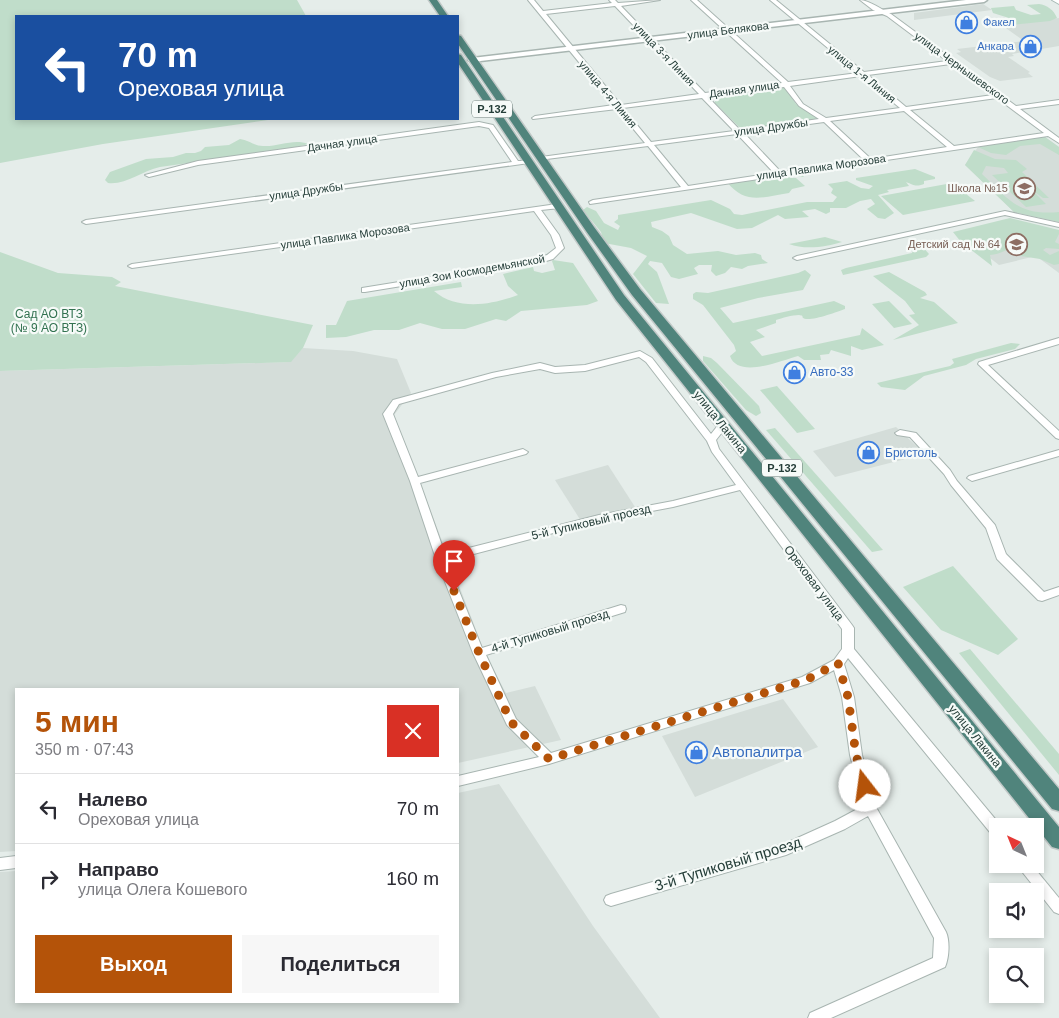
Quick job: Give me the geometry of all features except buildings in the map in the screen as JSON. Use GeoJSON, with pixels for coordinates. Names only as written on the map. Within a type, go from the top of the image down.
{"type":"FeatureCollection","features":[{"type":"Feature","properties":{"kind":"highway"},"geometry":{"type":"LineString","coordinates":[[423,0],[432,15]]}},
{"type":"Feature","properties":{"kind":"highway"},"geometry":{"type":"LineString","coordinates":[[433,0],[443,15]]}},
{"type":"Feature","properties":{"kind":"highway","name":"улица Лакина"},"geometry":{"type":"LineString","coordinates":[[459,40],[528,161],[1059,803]]}},
{"type":"Feature","properties":{"kind":"highway","name":"улица Лакина"},"geometry":{"type":"LineString","coordinates":[[459,58],[620,297],[722,426],[1059,841]]}},
{"type":"Feature","properties":{"kind":"street","name":"улица 4-я Линия"},"geometry":{"type":"LineString","coordinates":[[531,0],[685,187]]}},
{"type":"Feature","properties":{"kind":"street"},"geometry":{"type":"LineString","coordinates":[[542,13],[614,2],[657,0]]}},
{"type":"Feature","properties":{"kind":"street"},"geometry":{"type":"LineString","coordinates":[[694,0],[785,83],[801,105],[825,120],[868,160]]}},
{"type":"Feature","properties":{"kind":"street","name":"улица 1-я Линия"},"geometry":{"type":"LineString","coordinates":[[773,0],[952,148]]}},
{"type":"Feature","properties":{"kind":"street","name":"улица Чернышевского"},"geometry":{"type":"LineString","coordinates":[[863,0],[954,62],[1059,141]]}},
{"type":"Feature","properties":{"kind":"street","name":"улица Белякова"},"geometry":{"type":"LineString","coordinates":[[472,60],[984,0]]}},
{"type":"Feature","properties":{"kind":"street","name":"улица 3-я Линия"},"geometry":{"type":"LineString","coordinates":[[614,2],[779,174]]}},
{"type":"Feature","properties":{"kind":"street","name":"Дачная улица"},"geometry":{"type":"LineString","coordinates":[[535,118],[702,94],[954,62]]}},
{"type":"Feature","properties":{"kind":"street","name":"улица Дружбы"},"geometry":{"type":"LineString","coordinates":[[86,222],[1000,96]]}},
{"type":"Feature","properties":{"kind":"street"},"geometry":{"type":"LineString","coordinates":[[1016,108],[1059,102]]}},
{"type":"Feature","properties":{"kind":"street","name":"Дачная улица"},"geometry":{"type":"LineString","coordinates":[[149,175],[198,163],[479,124],[491,126],[528,161]]}},
{"type":"Feature","properties":{"kind":"street","name":"улица Павлика Морозова"},"geometry":{"type":"LineString","coordinates":[[593,202],[1050,134]]}},
{"type":"Feature","properties":{"kind":"street","name":"улица Павлика Морозова"},"geometry":{"type":"LineString","coordinates":[[132,266],[557,206]]}},
{"type":"Feature","properties":{"kind":"street","name":"улица Зои Космодемьянской"},"geometry":{"type":"LineString","coordinates":[[365,290],[536,262],[550,257],[560,248],[555,235],[536,210]]}},
{"type":"Feature","properties":{"kind":"street"},"geometry":{"type":"LineString","coordinates":[[797,258],[1005,213],[1059,225]]}},
{"type":"Feature","properties":{"kind":"street"},"geometry":{"type":"LineString","coordinates":[[1059,341],[982,364],[1059,436]]}},
{"type":"Feature","properties":{"kind":"street","name":"Ореховая улица"},"geometry":{"type":"LineString","coordinates":[[415,481],[388,414],[396,402],[495,375],[540,366],[555,370],[585,368],[640,354],[649,360],[712,440],[715,450],[848,628],[848,650]]}},
{"type":"Feature","properties":{"kind":"street"},"geometry":{"type":"LineString","coordinates":[[712,440],[722,426]]}},
{"type":"Feature","properties":{"kind":"street"},"geometry":{"type":"LineString","coordinates":[[900,433],[912,435],[947,472],[991,527],[1001,556],[1042,597],[1059,591]]}},
{"type":"Feature","properties":{"kind":"street"},"geometry":{"type":"LineString","coordinates":[[523,452],[415,481],[441,559],[479,653],[511,722],[549,759]]}},
{"type":"Feature","properties":{"kind":"street"},"geometry":{"type":"LineString","coordinates":[[972,478],[1059,453]]}},
{"type":"Feature","properties":{"kind":"street","name":"5-й Тупиковый проезд"},"geometry":{"type":"LineString","coordinates":[[441,559],[599,518],[673,504],[742,487]]}},
{"type":"Feature","properties":{"kind":"street","name":"4-й Тупиковый проезд"},"geometry":{"type":"LineString","coordinates":[[479,653],[621,609]]}},
{"type":"Feature","properties":{"kind":"street"},"geometry":{"type":"LineString","coordinates":[[459,781],[549,759],[806,680],[838,663],[848,650],[989,821]]}},
{"type":"Feature","properties":{"kind":"street"},"geometry":{"type":"LineString","coordinates":[[815,1018],[940,962],[941,937],[870,808],[856,755],[848,697],[838,663]]}},
{"type":"Feature","properties":{"kind":"street","name":"3-й Тупиковый проезд"},"geometry":{"type":"LineString","coordinates":[[611,900],[786,849],[840,825],[870,808]]}},
{"type":"Feature","properties":{"kind":"street"},"geometry":{"type":"LineString","coordinates":[[0,864],[15,862]]}},
{"type":"Feature","properties":{"kind":"street"},"geometry":{"type":"LineString","coordinates":[[1030,873],[1059,908]]}},
{"type":"Feature","properties":{"kind":"shaded area"},"geometry":{"type":"Polygon","coordinates":[[[983,4],[992,10],[914,20],[914,13],[983,4]]]}},
{"type":"Feature","properties":{"kind":"shaded area"},"geometry":{"type":"Polygon","coordinates":[[[1059,18],[1059,46],[1012,54],[1014,56],[1008,57],[1030,72],[1028,73],[1033,77],[1000,81],[990,77],[956,53],[961,52],[957,49],[983,46],[988,49],[1008,47],[1009,43],[1024,41],[1003,26],[1059,18]]]}},
{"type":"Feature","properties":{"kind":"shaded area","name":"Школа №15"},"geometry":{"type":"Polygon","coordinates":[[[1045,137],[1059,147],[1059,222],[1014,212],[965,165],[978,147],[1045,137]]]}},
{"type":"Feature","properties":{"kind":"shaded area","name":"Детский сад № 64"},"geometry":{"type":"Polygon","coordinates":[[[1059,230],[1059,273],[1036,256],[999,265],[958,233],[1059,230]]]}},
{"type":"Feature","properties":{"kind":"shaded area"},"geometry":{"type":"Polygon","coordinates":[[[303,348],[353,351],[397,359],[411,393],[394,415],[486,656],[506,693],[535,686],[561,740],[459,763],[459,688],[15,688],[15,851],[0,852],[0,371],[290,362],[303,348]]]}},
{"type":"Feature","properties":{"kind":"shaded area"},"geometry":{"type":"Polygon","coordinates":[[[896,427],[925,454],[835,477],[813,451],[896,427]]]}},
{"type":"Feature","properties":{"kind":"shaded area"},"geometry":{"type":"Polygon","coordinates":[[[608,465],[635,507],[581,521],[555,480],[608,465]]]}},
{"type":"Feature","properties":{"kind":"shaded area"},"geometry":{"type":"Polygon","coordinates":[[[783,699],[818,747],[695,797],[662,736],[783,699]]]}},
{"type":"Feature","properties":{"kind":"shaded area"},"geometry":{"type":"Polygon","coordinates":[[[499,784],[593,926],[660,1018],[0,1018],[0,872],[15,871],[15,1003],[459,1003],[459,793],[499,784]]]}},
{"type":"Feature","properties":{"kind":"green space"},"geometry":{"type":"Polygon","coordinates":[[[0,0],[297,0],[305,15],[15,15],[15,120],[268,120],[103,144],[0,163],[0,0]]]}},
{"type":"Feature","properties":{"kind":"green space"},"geometry":{"type":"Polygon","coordinates":[[[1039,4],[1050,8],[1057,18],[1050,21],[1012,25],[1008,23],[1009,18],[993,13],[991,8],[1014,6],[1016,10],[1031,15],[1041,14],[1027,5],[1039,4]]]}},
{"type":"Feature","properties":{"kind":"green space"},"geometry":{"type":"Polygon","coordinates":[[[784,86],[796,104],[822,120],[747,130],[741,129],[715,103],[715,95],[784,86]]]}},
{"type":"Feature","properties":{"kind":"green space"},"geometry":{"type":"Polygon","coordinates":[[[1045,137],[1059,147],[1059,155],[1040,144],[1020,146],[1006,155],[991,153],[978,147],[1045,137]]]}},
{"type":"Feature","properties":{"kind":"green space"},"geometry":{"type":"Polygon","coordinates":[[[240,139],[263,146],[292,142],[308,144],[289,149],[160,167],[121,182],[108,183],[105,180],[110,172],[146,159],[195,153],[205,147],[229,145],[240,139]]]}},
{"type":"Feature","properties":{"kind":"green space"},"geometry":{"type":"Polygon","coordinates":[[[974,150],[995,159],[1016,160],[1027,169],[1022,172],[1049,198],[1043,198],[1032,190],[1046,204],[1026,207],[992,175],[1008,173],[1004,168],[986,166],[982,174],[1008,199],[1024,209],[1045,213],[1059,212],[1059,222],[1014,212],[965,165],[974,150]]]}},
{"type":"Feature","properties":{"kind":"green space"},"geometry":{"type":"Polygon","coordinates":[[[915,169],[935,177],[935,179],[924,181],[924,184],[919,185],[906,182],[909,186],[887,190],[889,192],[878,195],[894,213],[885,219],[878,218],[867,209],[875,204],[871,199],[860,201],[846,208],[830,208],[830,212],[826,214],[815,209],[802,211],[809,217],[785,219],[778,215],[752,228],[737,229],[691,213],[651,222],[652,227],[669,236],[673,245],[687,254],[718,251],[736,255],[755,253],[761,255],[762,259],[768,263],[748,266],[742,269],[731,267],[725,273],[716,276],[711,271],[712,265],[699,265],[694,268],[698,274],[679,279],[671,277],[662,263],[650,261],[648,264],[657,272],[669,304],[656,303],[633,274],[647,256],[631,248],[604,243],[601,232],[583,210],[587,207],[596,211],[604,223],[618,230],[620,226],[614,222],[618,219],[618,215],[711,200],[730,209],[734,214],[742,215],[807,202],[833,202],[837,197],[831,193],[833,189],[828,184],[847,181],[861,188],[869,189],[873,186],[856,180],[856,178],[915,169]]]}},
{"type":"Feature","properties":{"kind":"green space"},"geometry":{"type":"Polygon","coordinates":[[[797,172],[804,176],[794,175],[790,178],[796,178],[805,186],[792,189],[789,193],[771,196],[748,197],[734,189],[727,182],[797,172]]]}},
{"type":"Feature","properties":{"kind":"green space"},"geometry":{"type":"Polygon","coordinates":[[[952,183],[975,201],[903,215],[881,196],[952,183]]]}},
{"type":"Feature","properties":{"kind":"green space","name":"Детский сад № 64"},"geometry":{"type":"Polygon","coordinates":[[[1010,218],[1059,230],[1055,242],[1059,244],[1059,249],[1046,248],[1043,250],[1050,255],[1059,251],[1059,264],[1054,265],[1040,259],[1021,256],[1025,242],[995,255],[990,255],[992,266],[961,242],[953,232],[1010,218]]]}},
{"type":"Feature","properties":{"kind":"green space"},"geometry":{"type":"Polygon","coordinates":[[[825,237],[842,242],[816,247],[802,247],[789,244],[825,237]]]}},
{"type":"Feature","properties":{"kind":"green space"},"geometry":{"type":"Polygon","coordinates":[[[908,242],[920,244],[929,254],[926,257],[843,275],[841,270],[846,268],[912,253],[913,250],[908,245],[908,242]]]}},
{"type":"Feature","properties":{"kind":"green space","name":"Сад АО ВТЗ (№ 9 АО ВТЗ)"},"geometry":{"type":"Polygon","coordinates":[[[0,252],[58,273],[112,277],[121,282],[115,286],[313,325],[303,348],[291,362],[0,371],[0,252]]]}},
{"type":"Feature","properties":{"kind":"green space"},"geometry":{"type":"Polygon","coordinates":[[[553,260],[573,263],[598,301],[587,305],[521,311],[506,321],[496,319],[465,329],[442,329],[420,323],[399,330],[374,330],[346,337],[326,338],[326,325],[336,325],[347,301],[461,282],[462,287],[434,291],[443,297],[464,304],[508,299],[518,295],[508,286],[503,274],[533,267],[534,271],[542,273],[555,270],[553,260]]]}},
{"type":"Feature","properties":{"kind":"green space"},"geometry":{"type":"Polygon","coordinates":[[[805,270],[811,275],[803,290],[758,298],[720,308],[733,323],[834,301],[845,306],[845,309],[826,316],[806,319],[799,315],[793,316],[776,320],[776,323],[756,330],[765,337],[750,342],[762,356],[860,335],[862,328],[884,345],[862,350],[851,346],[851,356],[831,350],[829,354],[820,355],[821,360],[804,360],[798,356],[760,367],[741,366],[734,363],[730,356],[736,351],[734,345],[703,305],[693,299],[693,294],[696,292],[708,293],[805,270]]]}},
{"type":"Feature","properties":{"kind":"green space"},"geometry":{"type":"Polygon","coordinates":[[[889,272],[925,292],[927,295],[920,298],[934,302],[958,323],[893,340],[919,325],[909,315],[915,314],[905,301],[873,276],[889,272]]]}},
{"type":"Feature","properties":{"kind":"green space"},"geometry":{"type":"Polygon","coordinates":[[[889,301],[912,324],[894,328],[872,304],[889,301]]]}},
{"type":"Feature","properties":{"kind":"green space"},"geometry":{"type":"Polygon","coordinates":[[[1011,343],[1020,344],[1015,349],[976,359],[966,365],[924,376],[905,390],[881,387],[877,383],[950,366],[954,363],[952,359],[1011,343]]]}},
{"type":"Feature","properties":{"kind":"green space"},"geometry":{"type":"Polygon","coordinates":[[[703,356],[711,358],[717,363],[759,406],[761,413],[756,416],[746,410],[703,361],[703,356]]]}},
{"type":"Feature","properties":{"kind":"green space"},"geometry":{"type":"Polygon","coordinates":[[[777,386],[815,429],[797,433],[760,390],[777,386]]]}},
{"type":"Feature","properties":{"kind":"green space"},"geometry":{"type":"Polygon","coordinates":[[[775,428],[883,550],[872,552],[766,430],[775,428]]]}},
{"type":"Feature","properties":{"kind":"green space"},"geometry":{"type":"Polygon","coordinates":[[[953,566],[1018,639],[998,655],[941,630],[903,587],[953,566]]]}},
{"type":"Feature","properties":{"kind":"green space"},"geometry":{"type":"Polygon","coordinates":[[[970,649],[1059,754],[1059,775],[959,653],[970,649]]]}},
{"type":"Feature","properties":{"kind":"place","name":"Факел"},"geometry":{"type":"Point","coordinates":[967,22]}},
{"type":"Feature","properties":{"kind":"place","name":"Анкара"},"geometry":{"type":"Point","coordinates":[1030,46]}},
{"type":"Feature","properties":{"kind":"place","name":"Школа №15"},"geometry":{"type":"Point","coordinates":[1024,188]}},
{"type":"Feature","properties":{"kind":"place","name":"Детский сад № 64"},"geometry":{"type":"Point","coordinates":[1016,244]}},
{"type":"Feature","properties":{"kind":"place","name":"Авто-33"},"geometry":{"type":"Point","coordinates":[794,372]}},
{"type":"Feature","properties":{"kind":"place","name":"Бристоль"},"geometry":{"type":"Point","coordinates":[869,453]}},
{"type":"Feature","properties":{"kind":"place","name":"Автопалитра"},"geometry":{"type":"Point","coordinates":[696,752]}},
{"type":"Feature","properties":{"kind":"route"},"geometry":{"type":"LineString","coordinates":[[454,591],[479,653],[511,722],[549,759],[806,680],[838,663],[848,697],[856,755],[865,786]]}}]}
